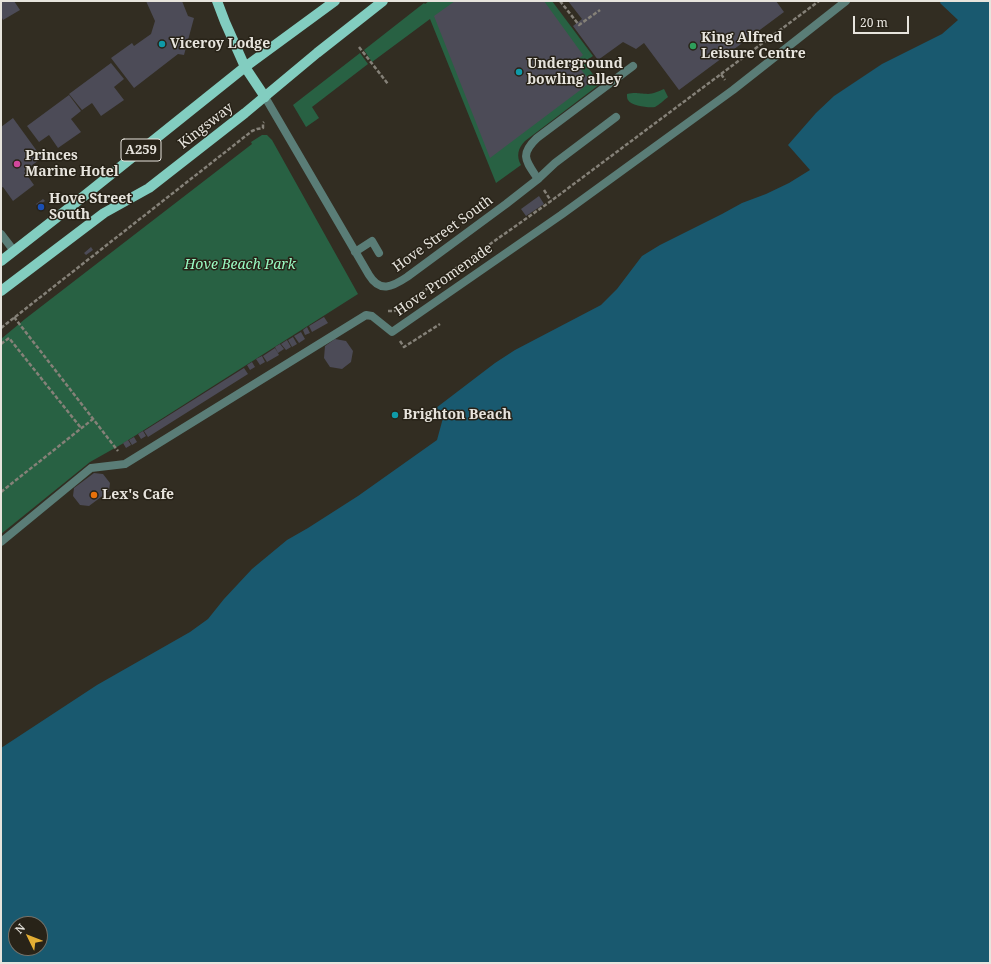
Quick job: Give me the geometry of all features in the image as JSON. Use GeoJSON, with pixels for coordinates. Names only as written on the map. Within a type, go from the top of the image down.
{"type":"FeatureCollection","features":[{"type":"Feature","properties":{"kind":"main road"},"geometry":{"type":"LineString","coordinates":[[217,1],[245,68],[265,97]]}},
{"type":"Feature","properties":{"kind":"main road","name":"Kingsway"},"geometry":{"type":"LineString","coordinates":[[1,261],[245,68],[335,1]]}},
{"type":"Feature","properties":{"kind":"main road","name":"Kingsway"},"geometry":{"type":"LineString","coordinates":[[1,291],[104,213],[149,188],[265,97],[317,53],[383,1]]}},
{"type":"Feature","properties":{"kind":"street","name":"Hove Promenade"},"geometry":{"type":"LineString","coordinates":[[1,542],[91,468],[125,464],[366,315],[372,316],[392,332],[561,215],[727,95],[846,1]]}},
{"type":"Feature","properties":{"kind":"street"},"geometry":{"type":"LineString","coordinates":[[538,179],[527,163],[526,159],[527,150],[532,143],[633,66]]}},
{"type":"Feature","properties":{"kind":"street","name":"Hove Street South"},"geometry":{"type":"LineString","coordinates":[[265,97],[373,282],[386,287],[396,284],[506,204],[538,179],[555,163],[616,117]]}},
{"type":"Feature","properties":{"kind":"street"},"geometry":{"type":"LineString","coordinates":[[1,234],[14,251]]}},
{"type":"Feature","properties":{"kind":"street"},"geometry":{"type":"LineString","coordinates":[[355,252],[372,241],[379,253]]}},
{"type":"Feature","properties":{"kind":"path"},"geometry":{"type":"LineString","coordinates":[[560,1],[579,25],[600,10]]}},
{"type":"Feature","properties":{"kind":"path"},"geometry":{"type":"LineString","coordinates":[[408,303],[550,201],[819,1]]}},
{"type":"Feature","properties":{"kind":"path"},"geometry":{"type":"LineString","coordinates":[[359,47],[388,84]]}},
{"type":"Feature","properties":{"kind":"path"},"geometry":{"type":"LineString","coordinates":[[721,74],[726,80]]}},
{"type":"Feature","properties":{"kind":"path"},"geometry":{"type":"LineString","coordinates":[[1,328],[252,131],[263,128]]}},
{"type":"Feature","properties":{"kind":"path"},"geometry":{"type":"LineString","coordinates":[[385,310],[394,311],[404,306]]}},
{"type":"Feature","properties":{"kind":"path"},"geometry":{"type":"LineString","coordinates":[[14,317],[116,447],[125,464]]}},
{"type":"Feature","properties":{"kind":"path"},"geometry":{"type":"LineString","coordinates":[[404,347],[440,324]]}},
{"type":"Feature","properties":{"kind":"path"},"geometry":{"type":"LineString","coordinates":[[1,344],[9,338],[81,428]]}},
{"type":"Feature","properties":{"kind":"path"},"geometry":{"type":"LineString","coordinates":[[1,492],[93,419]]}},
{"type":"Feature","properties":{"kind":"green space","name":"Underground bowling alley"},"geometry":{"type":"Polygon","coordinates":[[[429,1],[552,1],[593,56],[584,62],[600,84],[525,141],[518,152],[521,165],[496,183],[430,19],[372,62],[364,50],[424,3],[425,4],[429,1]]]}},
{"type":"Feature","properties":{"kind":"green space"},"geometry":{"type":"Polygon","coordinates":[[[360,53],[368,64],[312,107],[319,118],[306,127],[293,105],[360,53]]]}},
{"type":"Feature","properties":{"kind":"green space"},"geometry":{"type":"Polygon","coordinates":[[[664,89],[668,97],[655,107],[636,105],[627,99],[627,94],[650,94],[664,89]]]}},
{"type":"Feature","properties":{"kind":"green space","name":"Hove Beach Park"},"geometry":{"type":"Polygon","coordinates":[[[262,135],[267,135],[272,140],[358,294],[122,444],[90,462],[1,534],[1,339],[252,144],[251,142],[262,135]]]}},
{"type":"Feature","properties":{"kind":"water"},"geometry":{"type":"Polygon","coordinates":[[[941,1],[990,1],[990,963],[1,963],[1,748],[97,685],[190,632],[208,619],[224,599],[252,569],[287,540],[358,496],[437,440],[443,418],[436,408],[495,363],[515,350],[601,305],[617,289],[642,256],[660,245],[742,203],[789,183],[810,170],[788,145],[816,113],[834,96],[882,64],[942,34],[958,20],[940,3],[941,1]]]}},
{"type":"Feature","properties":{"kind":"building"},"geometry":{"type":"Polygon","coordinates":[[[1,1],[14,1],[20,10],[3,20],[1,16],[1,1]]]}},
{"type":"Feature","properties":{"kind":"building","name":"Viceroy Lodge"},"geometry":{"type":"Polygon","coordinates":[[[146,1],[182,1],[188,16],[194,18],[184,55],[178,54],[134,88],[111,58],[132,43],[134,46],[151,34],[155,21],[146,1]]]}},
{"type":"Feature","properties":{"kind":"building","name":"Underground bowling alley"},"geometry":{"type":"Polygon","coordinates":[[[455,1],[544,1],[583,55],[575,62],[591,82],[490,158],[434,16],[455,1]]]}},
{"type":"Feature","properties":{"kind":"building","name":"King Alfred Leisure Centre"},"geometry":{"type":"Polygon","coordinates":[[[568,1],[776,1],[784,12],[679,90],[644,43],[636,49],[623,42],[598,60],[573,26],[582,19],[568,1]]]}},
{"type":"Feature","properties":{"kind":"building"},"geometry":{"type":"Polygon","coordinates":[[[111,63],[124,79],[114,87],[124,100],[101,116],[92,103],[82,110],[69,94],[111,63]]]}},
{"type":"Feature","properties":{"kind":"building"},"geometry":{"type":"Polygon","coordinates":[[[69,95],[81,111],[71,119],[81,132],[58,148],[49,135],[39,142],[27,126],[69,95]]]}},
{"type":"Feature","properties":{"kind":"building","name":"Princes Marine Hotel"},"geometry":{"type":"Polygon","coordinates":[[[13,118],[42,158],[24,171],[34,185],[13,201],[3,187],[1,188],[1,127],[13,118]]]}},
{"type":"Feature","properties":{"kind":"building"},"geometry":{"type":"Polygon","coordinates":[[[539,196],[544,204],[526,216],[521,209],[539,196]]]}},
{"type":"Feature","properties":{"kind":"building"},"geometry":{"type":"Polygon","coordinates":[[[43,199],[45,201],[38,206],[36,204],[43,199]]]}},
{"type":"Feature","properties":{"kind":"building"},"geometry":{"type":"Polygon","coordinates":[[[91,247],[93,250],[86,255],[84,253],[91,247]]]}},
{"type":"Feature","properties":{"kind":"building"},"geometry":{"type":"Polygon","coordinates":[[[324,317],[328,323],[312,332],[309,326],[324,317]]]}},
{"type":"Feature","properties":{"kind":"building"},"geometry":{"type":"Polygon","coordinates":[[[307,327],[310,333],[305,335],[303,330],[307,327]]]}},
{"type":"Feature","properties":{"kind":"building"},"geometry":{"type":"Polygon","coordinates":[[[301,332],[305,339],[299,343],[294,336],[301,332]]]}},
{"type":"Feature","properties":{"kind":"building"},"geometry":{"type":"Polygon","coordinates":[[[293,337],[297,344],[292,347],[288,340],[293,337]]]}},
{"type":"Feature","properties":{"kind":"building"},"geometry":{"type":"Polygon","coordinates":[[[335,339],[346,341],[353,351],[351,362],[342,369],[330,367],[324,358],[325,346],[335,339]]]}},
{"type":"Feature","properties":{"kind":"building"},"geometry":{"type":"Polygon","coordinates":[[[287,340],[291,347],[286,350],[281,344],[287,340]]]}},
{"type":"Feature","properties":{"kind":"building"},"geometry":{"type":"Polygon","coordinates":[[[280,344],[284,349],[278,353],[275,347],[280,344]]]}},
{"type":"Feature","properties":{"kind":"building"},"geometry":{"type":"Polygon","coordinates":[[[275,348],[279,355],[267,362],[263,356],[275,348]]]}},
{"type":"Feature","properties":{"kind":"building"},"geometry":{"type":"Polygon","coordinates":[[[262,356],[265,362],[260,365],[256,359],[262,356]]]}},
{"type":"Feature","properties":{"kind":"building"},"geometry":{"type":"Polygon","coordinates":[[[252,362],[255,367],[250,370],[247,365],[252,362]]]}},
{"type":"Feature","properties":{"kind":"building"},"geometry":{"type":"Polygon","coordinates":[[[244,368],[248,374],[148,437],[144,431],[244,368]]]}},
{"type":"Feature","properties":{"kind":"building"},"geometry":{"type":"Polygon","coordinates":[[[143,431],[146,436],[141,439],[138,434],[143,431]]]}},
{"type":"Feature","properties":{"kind":"building"},"geometry":{"type":"Polygon","coordinates":[[[134,437],[137,442],[132,445],[129,440],[134,437]]]}},
{"type":"Feature","properties":{"kind":"building"},"geometry":{"type":"Polygon","coordinates":[[[128,440],[131,445],[126,448],[123,443],[128,440]]]}},
{"type":"Feature","properties":{"kind":"building"},"geometry":{"type":"Polygon","coordinates":[[[94,473],[103,474],[110,483],[109,491],[89,506],[80,505],[73,496],[74,488],[94,473]]]}},
{"type":"Feature","properties":{"kind":"place","name":"Viceroy Lodge"},"geometry":{"type":"Point","coordinates":[162,44]}},
{"type":"Feature","properties":{"kind":"place","name":"King Alfred Leisure Centre"},"geometry":{"type":"Point","coordinates":[693,46]}},
{"type":"Feature","properties":{"kind":"place","name":"Underground bowling alley"},"geometry":{"type":"Point","coordinates":[519,72]}},
{"type":"Feature","properties":{"kind":"place","name":"Princes Marine Hotel"},"geometry":{"type":"Point","coordinates":[17,164]}},
{"type":"Feature","properties":{"kind":"place","name":"Hove Street South"},"geometry":{"type":"Point","coordinates":[41,207]}},
{"type":"Feature","properties":{"kind":"place","name":"Brighton Beach"},"geometry":{"type":"Point","coordinates":[395,415]}},
{"type":"Feature","properties":{"kind":"place","name":"Lex's Cafe"},"geometry":{"type":"Point","coordinates":[94,495]}}]}
